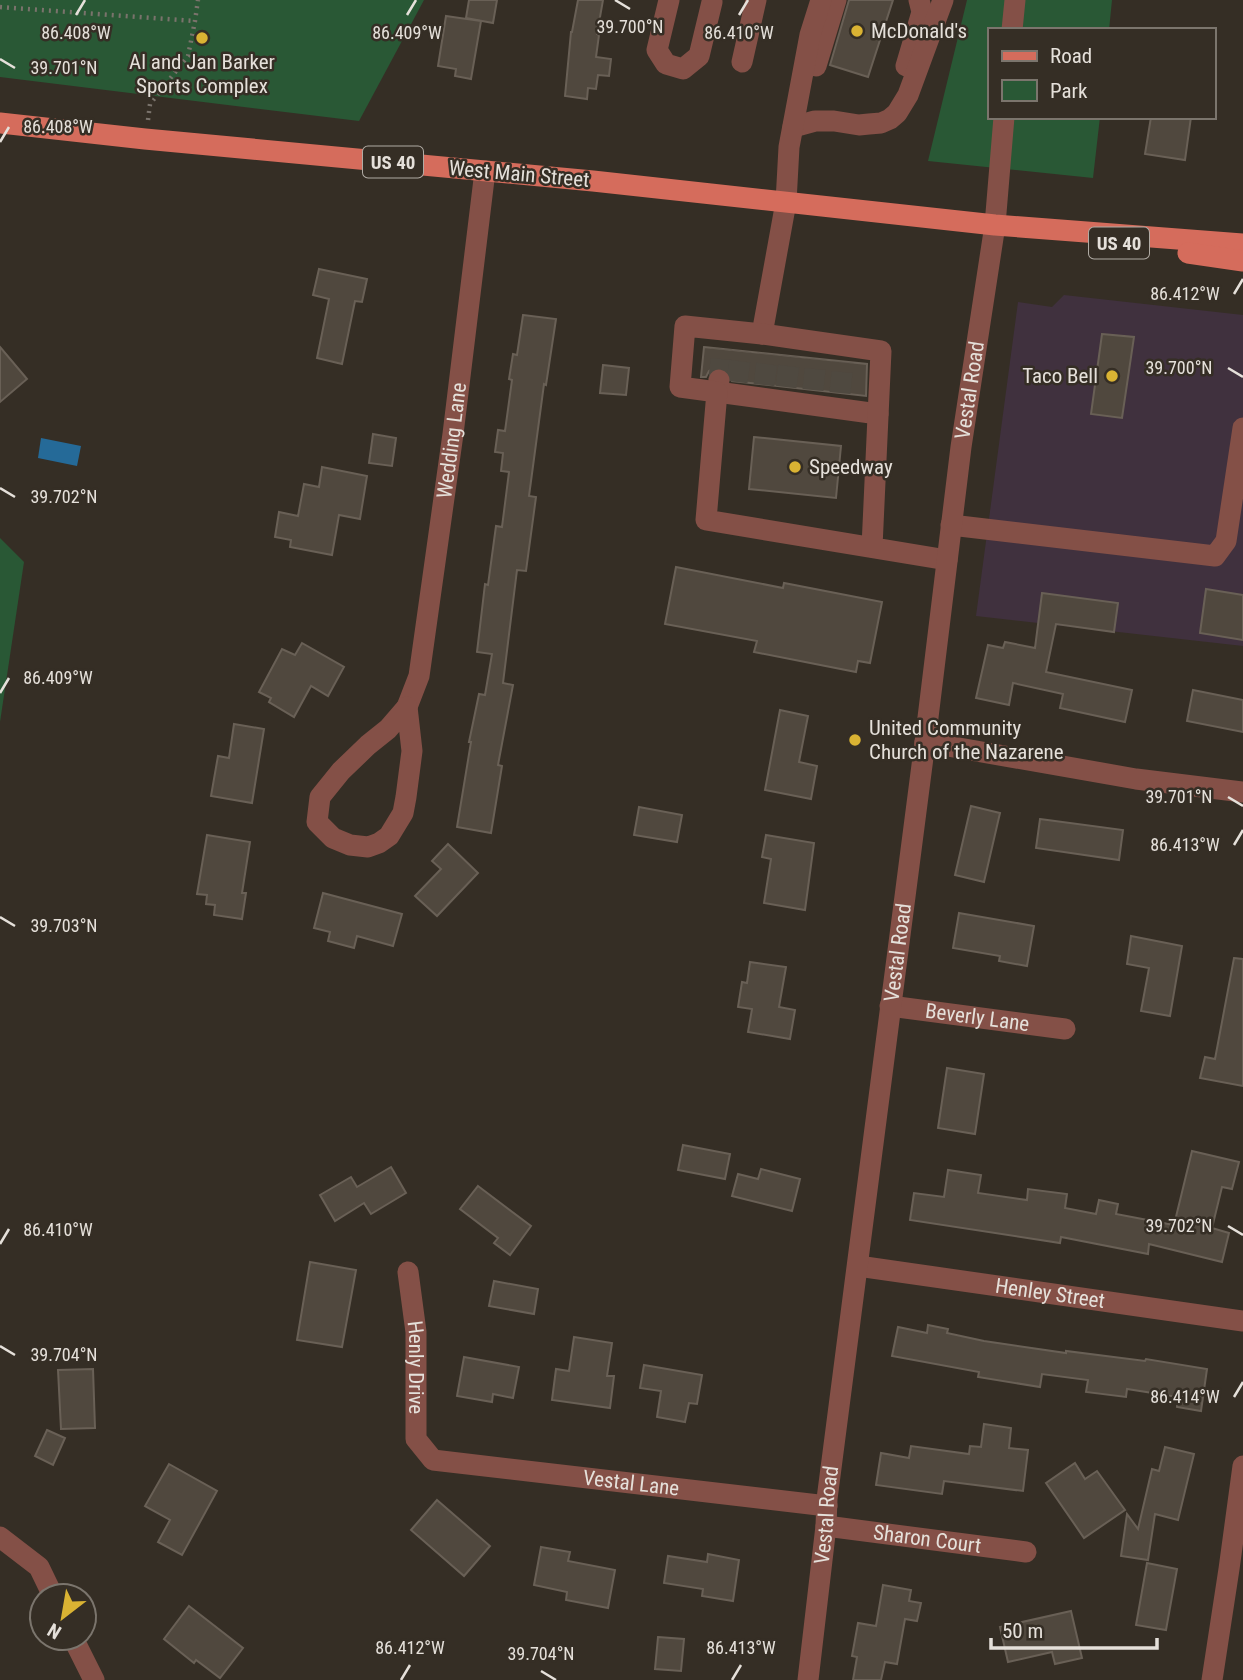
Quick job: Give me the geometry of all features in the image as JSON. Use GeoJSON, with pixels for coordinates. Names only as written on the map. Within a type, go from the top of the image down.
{"type":"FeatureCollection","features":[{"type":"Feature","properties":{"kind":"main road","name":"West Main Street"},"geometry":{"type":"LineString","coordinates":[[0,123],[995,225],[1243,244]]}},
{"type":"Feature","properties":{"kind":"main road","name":"West Main Street"},"geometry":{"type":"LineString","coordinates":[[995,225],[1243,261]]}},
{"type":"Feature","properties":{"kind":"street"},"geometry":{"type":"LineString","coordinates":[[668,0],[657,50],[666,64],[683,69],[699,56],[712,2]]}},
{"type":"Feature","properties":{"kind":"street"},"geometry":{"type":"LineString","coordinates":[[742,62],[756,0]]}},
{"type":"Feature","properties":{"kind":"street"},"geometry":{"type":"LineString","coordinates":[[757,342],[786,202],[789,147],[810,36],[821,0]]}},
{"type":"Feature","properties":{"kind":"street"},"geometry":{"type":"LineString","coordinates":[[793,127],[836,0]]}},
{"type":"Feature","properties":{"kind":"street"},"geometry":{"type":"LineString","coordinates":[[793,127],[809,115],[876,113],[887,108],[896,97],[911,52],[922,12],[919,0]]}},
{"type":"Feature","properties":{"kind":"street"},"geometry":{"type":"LineString","coordinates":[[916,28],[930,0]]}},
{"type":"Feature","properties":{"kind":"street"},"geometry":{"type":"LineString","coordinates":[[793,127],[815,121],[859,125],[881,123],[890,119],[908,95],[943,0]]}},
{"type":"Feature","properties":{"kind":"street"},"geometry":{"type":"LineString","coordinates":[[1012,28],[1015,0]]}},
{"type":"Feature","properties":{"kind":"street","name":"Vestal Road"},"geometry":{"type":"LineString","coordinates":[[808,1680],[961,447],[995,225],[1004,119]]}},
{"type":"Feature","properties":{"kind":"street","name":"Wedding Lane"},"geometry":{"type":"LineString","coordinates":[[407,707],[412,751],[403,813],[397,825],[389,836],[368,847],[350,845],[333,838],[317,822],[320,797],[341,771],[388,729],[407,707],[419,676],[453,434],[485,171]]}},
{"type":"Feature","properties":{"kind":"street"},"geometry":{"type":"LineString","coordinates":[[872,547],[881,351],[844,354],[757,342],[685,326],[680,387],[727,387],[839,401],[878,414]]}},
{"type":"Feature","properties":{"kind":"street"},"geometry":{"type":"LineString","coordinates":[[727,387],[706,520],[947,560]]}},
{"type":"Feature","properties":{"kind":"street"},"geometry":{"type":"LineString","coordinates":[[951,525],[1215,556],[1226,541],[1243,428]]}},
{"type":"Feature","properties":{"kind":"street"},"geometry":{"type":"LineString","coordinates":[[925,742],[1136,779],[1243,792]]}},
{"type":"Feature","properties":{"kind":"street","name":"Beverly Lane"},"geometry":{"type":"LineString","coordinates":[[890,1006],[1065,1029]]}},
{"type":"Feature","properties":{"kind":"street","name":"Henley Street"},"geometry":{"type":"LineString","coordinates":[[858,1266],[1243,1321]]}},
{"type":"Feature","properties":{"kind":"street","name":"Henly Drive"},"geometry":{"type":"LineString","coordinates":[[408,1272],[416,1332],[416,1439],[433,1460]]}},
{"type":"Feature","properties":{"kind":"street","name":"Vestal Lane"},"geometry":{"type":"LineString","coordinates":[[433,1460],[827,1516]]}},
{"type":"Feature","properties":{"kind":"street"},"geometry":{"type":"LineString","coordinates":[[1212,1680],[1243,1466]]}},
{"type":"Feature","properties":{"kind":"street","name":"Sharon Court"},"geometry":{"type":"LineString","coordinates":[[827,1516],[1026,1552]]}},
{"type":"Feature","properties":{"kind":"street"},"geometry":{"type":"LineString","coordinates":[[0,1537],[39,1567],[46,1582]]}},
{"type":"Feature","properties":{"kind":"street"},"geometry":{"type":"LineString","coordinates":[[80,1652],[94,1680]]}},
{"type":"Feature","properties":{"kind":"path"},"geometry":{"type":"LineString","coordinates":[[145,139],[150,104],[188,55],[198,0]]}},
{"type":"Feature","properties":{"kind":"path"},"geometry":{"type":"LineString","coordinates":[[0,7],[195,21]]}},
{"type":"Feature","properties":{"kind":"shaded area"},"geometry":{"type":"Polygon","coordinates":[[[1064,295],[1243,315],[1243,646],[976,616],[1018,302],[1052,307],[1064,295]]]}},
{"type":"Feature","properties":{"kind":"green space","name":"Al and Jan Barker Sports Complex"},"geometry":{"type":"Polygon","coordinates":[[[0,0],[424,0],[359,121],[0,77],[0,0]]]}},
{"type":"Feature","properties":{"kind":"green space"},"geometry":{"type":"Polygon","coordinates":[[[967,0],[1112,0],[1109,28],[988,28],[988,119],[1100,119],[1093,178],[928,161],[967,0]]]}},
{"type":"Feature","properties":{"kind":"green space"},"geometry":{"type":"Polygon","coordinates":[[[0,538],[24,562],[0,722],[0,538]]]}},
{"type":"Feature","properties":{"kind":"water"},"geometry":{"type":"Polygon","coordinates":[[[41,438],[81,446],[77,466],[38,458],[41,438]]]}},
{"type":"Feature","properties":{"kind":"building"},"geometry":{"type":"Polygon","coordinates":[[[469,0],[497,0],[493,23],[466,18],[469,0]]]}},
{"type":"Feature","properties":{"kind":"building"},"geometry":{"type":"Polygon","coordinates":[[[578,0],[603,0],[596,57],[611,59],[609,76],[598,75],[596,89],[588,88],[587,99],[565,96],[571,32],[578,0]]]}},
{"type":"Feature","properties":{"kind":"building","name":"McDonald's"},"geometry":{"type":"Polygon","coordinates":[[[849,0],[893,0],[868,77],[830,65],[849,0]]]}},
{"type":"Feature","properties":{"kind":"building"},"geometry":{"type":"Polygon","coordinates":[[[446,16],[481,21],[471,79],[455,76],[456,69],[438,66],[446,16]]]}},
{"type":"Feature","properties":{"kind":"building"},"geometry":{"type":"Polygon","coordinates":[[[1151,119],[1191,119],[1185,160],[1145,154],[1151,119]]]}},
{"type":"Feature","properties":{"kind":"building"},"geometry":{"type":"Polygon","coordinates":[[[319,269],[367,279],[362,302],[355,301],[342,364],[317,358],[329,299],[313,295],[319,269]]]}},
{"type":"Feature","properties":{"kind":"building"},"geometry":{"type":"Polygon","coordinates":[[[523,315],[556,319],[529,496],[536,497],[526,571],[517,570],[503,683],[513,685],[498,765],[502,766],[491,833],[457,827],[469,742],[479,694],[485,695],[492,654],[477,652],[485,584],[488,585],[496,526],[502,527],[509,472],[501,471],[503,453],[495,452],[498,430],[505,431],[512,380],[509,379],[513,354],[517,355],[523,315]]]}},
{"type":"Feature","properties":{"kind":"building","name":"Taco Bell"},"geometry":{"type":"Polygon","coordinates":[[[1102,334],[1134,337],[1122,418],[1091,414],[1102,334]]]}},
{"type":"Feature","properties":{"kind":"building"},"geometry":{"type":"Polygon","coordinates":[[[0,347],[27,379],[0,402],[0,347]]]}},
{"type":"Feature","properties":{"kind":"building","name":"Speedway"},"geometry":{"type":"Polygon","coordinates":[[[704,347],[867,364],[866,396],[732,381],[728,370],[720,367],[709,371],[706,377],[701,377],[704,347]]]}},
{"type":"Feature","properties":{"kind":"building"},"geometry":{"type":"Polygon","coordinates":[[[603,365],[629,368],[626,395],[600,393],[603,365]]]}},
{"type":"Feature","properties":{"kind":"building"},"geometry":{"type":"Polygon","coordinates":[[[373,434],[396,438],[392,466],[369,463],[373,434]]]}},
{"type":"Feature","properties":{"kind":"building","name":"Speedway"},"geometry":{"type":"Polygon","coordinates":[[[754,437],[841,446],[836,498],[749,489],[754,437]]]}},
{"type":"Feature","properties":{"kind":"building"},"geometry":{"type":"Polygon","coordinates":[[[322,467],[367,476],[360,519],[339,515],[332,555],[290,547],[291,540],[275,537],[279,512],[298,516],[304,484],[319,487],[322,467]]]}},
{"type":"Feature","properties":{"kind":"building"},"geometry":{"type":"Polygon","coordinates":[[[676,567],[783,588],[784,583],[882,602],[870,663],[858,661],[856,672],[754,652],[757,641],[665,624],[676,567]]]}},
{"type":"Feature","properties":{"kind":"building"},"geometry":{"type":"Polygon","coordinates":[[[1206,589],[1243,595],[1243,640],[1200,633],[1206,589]]]}},
{"type":"Feature","properties":{"kind":"building"},"geometry":{"type":"Polygon","coordinates":[[[1042,593],[1118,603],[1114,632],[1056,624],[1046,672],[1132,690],[1125,722],[1060,708],[1063,694],[1013,683],[1009,705],[976,698],[988,645],[1003,648],[1005,642],[1035,648],[1042,593]]]}},
{"type":"Feature","properties":{"kind":"building"},"geometry":{"type":"Polygon","coordinates":[[[302,643],[344,667],[328,696],[311,686],[294,717],[269,702],[271,698],[259,692],[282,649],[295,655],[302,643]]]}},
{"type":"Feature","properties":{"kind":"building"},"geometry":{"type":"Polygon","coordinates":[[[1193,690],[1243,700],[1243,732],[1187,721],[1193,690]]]}},
{"type":"Feature","properties":{"kind":"building"},"geometry":{"type":"Polygon","coordinates":[[[780,710],[808,716],[799,762],[817,766],[811,799],[765,790],[780,710]]]}},
{"type":"Feature","properties":{"kind":"building"},"geometry":{"type":"Polygon","coordinates":[[[234,724],[264,729],[252,803],[211,796],[218,756],[229,758],[234,724]]]}},
{"type":"Feature","properties":{"kind":"building"},"geometry":{"type":"Polygon","coordinates":[[[971,806],[1000,813],[984,882],[955,875],[971,806]]]}},
{"type":"Feature","properties":{"kind":"building"},"geometry":{"type":"Polygon","coordinates":[[[639,807],[682,815],[677,842],[634,835],[639,807]]]}},
{"type":"Feature","properties":{"kind":"building"},"geometry":{"type":"Polygon","coordinates":[[[1040,819],[1123,830],[1119,860],[1036,848],[1040,819]]]}},
{"type":"Feature","properties":{"kind":"building"},"geometry":{"type":"Polygon","coordinates":[[[207,835],[250,842],[242,893],[246,893],[242,919],[214,915],[215,905],[206,904],[207,895],[197,894],[207,835]]]}},
{"type":"Feature","properties":{"kind":"building"},"geometry":{"type":"Polygon","coordinates":[[[766,835],[814,843],[805,910],[764,903],[771,859],[762,857],[766,835]]]}},
{"type":"Feature","properties":{"kind":"building"},"geometry":{"type":"Polygon","coordinates":[[[448,844],[478,873],[437,916],[415,896],[441,869],[432,861],[448,844]]]}},
{"type":"Feature","properties":{"kind":"building"},"geometry":{"type":"Polygon","coordinates":[[[323,893],[402,914],[393,946],[357,936],[354,948],[328,941],[330,932],[314,928],[323,893]]]}},
{"type":"Feature","properties":{"kind":"building"},"geometry":{"type":"Polygon","coordinates":[[[959,913],[1034,926],[1027,966],[999,961],[1000,956],[953,948],[959,913]]]}},
{"type":"Feature","properties":{"kind":"building"},"geometry":{"type":"Polygon","coordinates":[[[1131,936],[1182,946],[1170,1016],[1141,1011],[1149,968],[1127,964],[1131,936]]]}},
{"type":"Feature","properties":{"kind":"building"},"geometry":{"type":"Polygon","coordinates":[[[1234,958],[1243,959],[1243,1086],[1200,1078],[1205,1057],[1215,1059],[1234,958]]]}},
{"type":"Feature","properties":{"kind":"building"},"geometry":{"type":"Polygon","coordinates":[[[750,962],[786,967],[779,1007],[795,1010],[790,1039],[748,1032],[752,1009],[738,1007],[742,982],[747,983],[750,962]]]}},
{"type":"Feature","properties":{"kind":"building"},"geometry":{"type":"Polygon","coordinates":[[[947,1068],[984,1074],[975,1134],[938,1128],[947,1068]]]}},
{"type":"Feature","properties":{"kind":"building"},"geometry":{"type":"Polygon","coordinates":[[[683,1145],[730,1154],[725,1179],[678,1170],[683,1145]]]}},
{"type":"Feature","properties":{"kind":"building"},"geometry":{"type":"Polygon","coordinates":[[[1192,1151],[1239,1162],[1232,1189],[1222,1187],[1212,1228],[1229,1233],[1222,1262],[1149,1244],[1148,1254],[1061,1237],[1060,1243],[910,1220],[914,1193],[944,1197],[948,1170],[981,1175],[978,1193],[1027,1200],[1028,1189],[1067,1194],[1065,1208],[1096,1214],[1099,1200],[1118,1204],[1116,1214],[1174,1225],[1192,1151]]]}},
{"type":"Feature","properties":{"kind":"building"},"geometry":{"type":"Polygon","coordinates":[[[391,1167],[406,1193],[371,1214],[364,1203],[335,1221],[320,1195],[351,1177],[357,1187],[391,1167]]]}},
{"type":"Feature","properties":{"kind":"building"},"geometry":{"type":"Polygon","coordinates":[[[761,1169],[800,1179],[792,1211],[732,1196],[738,1174],[758,1179],[761,1169]]]}},
{"type":"Feature","properties":{"kind":"building"},"geometry":{"type":"Polygon","coordinates":[[[478,1186],[531,1226],[510,1255],[494,1243],[498,1238],[460,1209],[478,1186]]]}},
{"type":"Feature","properties":{"kind":"building"},"geometry":{"type":"Polygon","coordinates":[[[310,1262],[356,1270],[342,1347],[297,1340],[310,1262]]]}},
{"type":"Feature","properties":{"kind":"building"},"geometry":{"type":"Polygon","coordinates":[[[494,1281],[538,1289],[534,1314],[489,1306],[494,1281]]]}},
{"type":"Feature","properties":{"kind":"building"},"geometry":{"type":"Polygon","coordinates":[[[928,1325],[948,1329],[947,1333],[984,1341],[1066,1353],[1146,1359],[1207,1369],[1201,1411],[1177,1407],[1178,1397],[1127,1389],[1126,1397],[1086,1392],[1088,1380],[1042,1374],[1040,1387],[978,1377],[979,1372],[892,1356],[898,1327],[927,1333],[928,1325]]]}},
{"type":"Feature","properties":{"kind":"building"},"geometry":{"type":"Polygon","coordinates":[[[574,1337],[612,1343],[607,1376],[614,1376],[610,1408],[552,1400],[556,1369],[569,1371],[574,1337]]]}},
{"type":"Feature","properties":{"kind":"building"},"geometry":{"type":"Polygon","coordinates":[[[464,1357],[519,1367],[513,1398],[493,1394],[492,1402],[457,1396],[464,1357]]]}},
{"type":"Feature","properties":{"kind":"building"},"geometry":{"type":"Polygon","coordinates":[[[644,1365],[702,1375],[697,1404],[689,1403],[685,1422],[657,1417],[661,1391],[640,1388],[644,1365]]]}},
{"type":"Feature","properties":{"kind":"building"},"geometry":{"type":"Polygon","coordinates":[[[93,1369],[95,1428],[61,1429],[58,1370],[93,1369]]]}},
{"type":"Feature","properties":{"kind":"building"},"geometry":{"type":"Polygon","coordinates":[[[984,1424],[1011,1428],[1009,1448],[1028,1450],[1023,1491],[944,1481],[942,1494],[876,1485],[881,1453],[909,1458],[911,1446],[969,1454],[970,1446],[981,1447],[984,1424]]]}},
{"type":"Feature","properties":{"kind":"building"},"geometry":{"type":"Polygon","coordinates":[[[47,1430],[65,1438],[53,1465],[35,1456],[47,1430]]]}},
{"type":"Feature","properties":{"kind":"building"},"geometry":{"type":"Polygon","coordinates":[[[1165,1447],[1194,1454],[1178,1520],[1155,1514],[1148,1560],[1121,1556],[1127,1514],[1138,1529],[1152,1469],[1159,1471],[1165,1447]]]}},
{"type":"Feature","properties":{"kind":"building"},"geometry":{"type":"Polygon","coordinates":[[[1075,1463],[1085,1479],[1097,1471],[1125,1510],[1084,1538],[1046,1483],[1075,1463]]]}},
{"type":"Feature","properties":{"kind":"building"},"geometry":{"type":"Polygon","coordinates":[[[169,1464],[217,1491],[182,1555],[158,1542],[170,1520],[145,1506],[169,1464]]]}},
{"type":"Feature","properties":{"kind":"building"},"geometry":{"type":"Polygon","coordinates":[[[437,1500],[490,1546],[464,1576],[411,1530],[437,1500]]]}},
{"type":"Feature","properties":{"kind":"building"},"geometry":{"type":"Polygon","coordinates":[[[541,1547],[570,1552],[568,1561],[615,1570],[608,1608],[566,1600],[567,1592],[534,1585],[541,1547]]]}},
{"type":"Feature","properties":{"kind":"building"},"geometry":{"type":"Polygon","coordinates":[[[708,1554],[739,1560],[733,1601],[702,1596],[703,1589],[664,1583],[668,1556],[707,1562],[708,1554]]]}},
{"type":"Feature","properties":{"kind":"building"},"geometry":{"type":"Polygon","coordinates":[[[1147,1563],[1177,1569],[1166,1630],[1136,1625],[1147,1563]]]}},
{"type":"Feature","properties":{"kind":"building"},"geometry":{"type":"Polygon","coordinates":[[[883,1585],[911,1590],[909,1601],[921,1603],[917,1621],[905,1619],[897,1664],[885,1662],[881,1680],[853,1680],[857,1657],[852,1656],[858,1623],[876,1626],[883,1585]]]}},
{"type":"Feature","properties":{"kind":"building"},"geometry":{"type":"Polygon","coordinates":[[[189,1606],[243,1648],[220,1678],[196,1660],[194,1663],[164,1639],[189,1606]]]}},
{"type":"Feature","properties":{"kind":"building"},"geometry":{"type":"Polygon","coordinates":[[[1071,1611],[1082,1658],[1055,1664],[1052,1652],[1008,1662],[1000,1627],[1071,1611]]]}},
{"type":"Feature","properties":{"kind":"building"},"geometry":{"type":"Polygon","coordinates":[[[658,1637],[684,1639],[681,1671],[655,1669],[658,1637]]]}},
{"type":"Feature","properties":{"kind":"tunnel"},"geometry":{"type":"LineString","coordinates":[[719,380],[722,349]]}},
{"type":"Feature","properties":{"kind":"tunnel"},"geometry":{"type":"LineString","coordinates":[[737,382],[741,351]]}},
{"type":"Feature","properties":{"kind":"tunnel"},"geometry":{"type":"LineString","coordinates":[[764,385],[768,354]]}},
{"type":"Feature","properties":{"kind":"tunnel"},"geometry":{"type":"LineString","coordinates":[[786,387],[790,356]]}},
{"type":"Feature","properties":{"kind":"tunnel"},"geometry":{"type":"LineString","coordinates":[[813,390],[816,359]]}},
{"type":"Feature","properties":{"kind":"tunnel"},"geometry":{"type":"LineString","coordinates":[[840,393],[843,362]]}},
{"type":"Feature","properties":{"kind":"place","name":"McDonald's"},"geometry":{"type":"Point","coordinates":[857,31]}},
{"type":"Feature","properties":{"kind":"place","name":"Al and Jan Barker Sports Complex"},"geometry":{"type":"Point","coordinates":[202,38]}},
{"type":"Feature","properties":{"kind":"place","name":"Taco Bell"},"geometry":{"type":"Point","coordinates":[1112,376]}},
{"type":"Feature","properties":{"kind":"place","name":"Speedway"},"geometry":{"type":"Point","coordinates":[795,467]}},
{"type":"Feature","properties":{"kind":"place","name":"United Community Church of the Nazarene"},"geometry":{"type":"Point","coordinates":[855,740]}}]}
